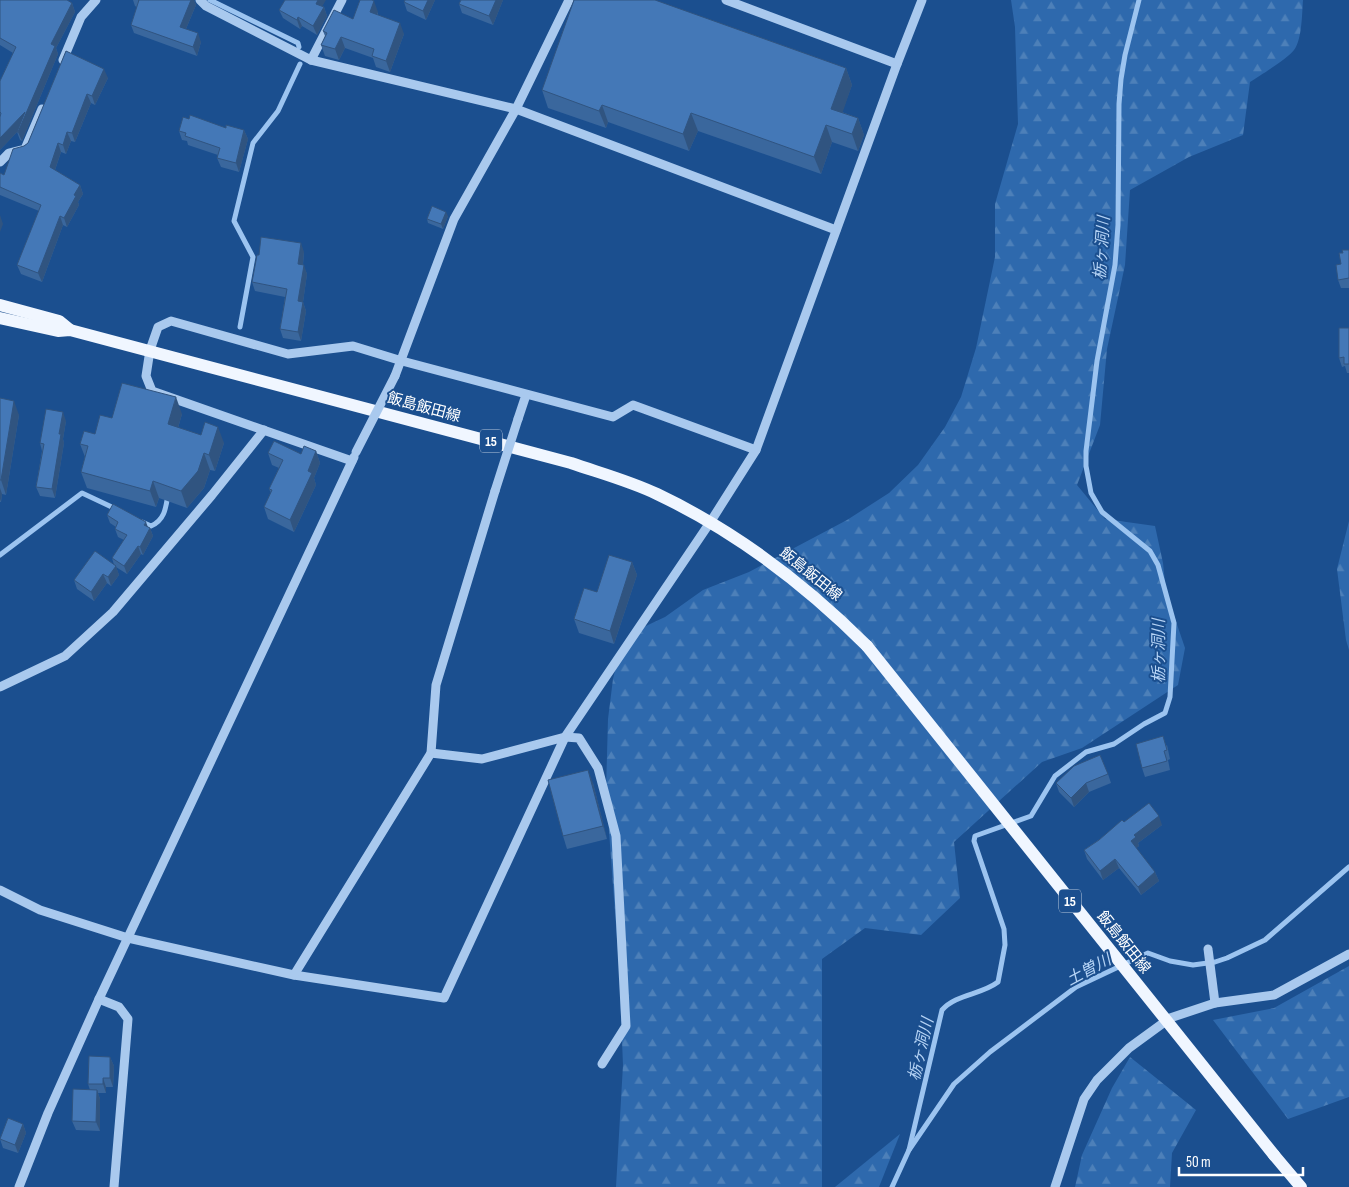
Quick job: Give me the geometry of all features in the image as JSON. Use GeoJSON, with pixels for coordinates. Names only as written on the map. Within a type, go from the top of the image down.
{"type":"FeatureCollection","features":[{"type":"Feature","properties":{"kind":"main road","name":"飯島飯田線"},"geometry":{"type":"LineString","coordinates":[[0,305],[59,321],[70,330]]}},
{"type":"Feature","properties":{"kind":"main road","name":"飯島飯田線"},"geometry":{"type":"LineString","coordinates":[[0,318],[58,332],[70,330],[150,350],[571,463],[656,493],[710,521],[754,549],[836,614],[867,646],[1301,1187]]}},
{"type":"Feature","properties":{"kind":"street"},"geometry":{"type":"LineString","coordinates":[[59,70],[81,17],[96,0]]}},
{"type":"Feature","properties":{"kind":"street"},"geometry":{"type":"LineString","coordinates":[[200,0],[206,6],[311,60],[516,109],[836,230]]}},
{"type":"Feature","properties":{"kind":"street"},"geometry":{"type":"LineString","coordinates":[[311,60],[342,0]]}},
{"type":"Feature","properties":{"kind":"street"},"geometry":{"type":"LineString","coordinates":[[19,1187],[48,1113],[99,999],[356,452],[402,361],[454,219],[516,109],[569,0]]}},
{"type":"Feature","properties":{"kind":"street"},"geometry":{"type":"LineString","coordinates":[[726,0],[897,64]]}},
{"type":"Feature","properties":{"kind":"street"},"geometry":{"type":"LineString","coordinates":[[0,890],[40,910],[128,938],[294,975],[444,998],[565,737],[756,450],[922,0]]}},
{"type":"Feature","properties":{"kind":"street"},"geometry":{"type":"LineString","coordinates":[[0,162],[8,153],[25,149],[47,96]]}},
{"type":"Feature","properties":{"kind":"street"},"geometry":{"type":"LineString","coordinates":[[352,461],[152,391],[146,376],[150,350],[158,327],[170,320],[288,354],[353,346],[526,395],[613,417],[632,405],[756,450]]}},
{"type":"Feature","properties":{"kind":"street"},"geometry":{"type":"LineString","coordinates":[[294,975],[431,753],[436,685],[526,395]]}},
{"type":"Feature","properties":{"kind":"street"},"geometry":{"type":"LineString","coordinates":[[0,686],[65,656],[113,612],[264,430]]}},
{"type":"Feature","properties":{"kind":"street"},"geometry":{"type":"LineString","coordinates":[[431,753],[482,759],[565,737],[579,738],[598,768],[616,836],[626,1026],[602,1064]]}},
{"type":"Feature","properties":{"kind":"street"},"geometry":{"type":"LineString","coordinates":[[1208,949],[1215,1003]]}},
{"type":"Feature","properties":{"kind":"street"},"geometry":{"type":"LineString","coordinates":[[1055,1187],[1084,1099],[1097,1080],[1129,1048],[1170,1018],[1215,1003],[1274,995],[1349,954]]}},
{"type":"Feature","properties":{"kind":"street"},"geometry":{"type":"LineString","coordinates":[[99,999],[118,1007],[128,1019],[114,1187]]}},
{"type":"Feature","properties":{"kind":"green space"},"geometry":{"type":"Polygon","coordinates":[[[1011,0],[1303,0],[1297,46],[1291,54],[1250,82],[1243,135],[1189,157],[1130,190],[1125,265],[1107,349],[1100,425],[1077,485],[1105,519],[1155,526],[1163,563],[1166,592],[1185,648],[1178,685],[1082,748],[1042,762],[954,842],[960,898],[921,935],[865,928],[822,959],[822,1187],[616,1187],[623,1065],[619,966],[606,791],[608,719],[613,679],[618,659],[633,632],[665,617],[703,590],[749,572],[847,520],[889,493],[918,465],[945,427],[961,397],[976,348],[995,257],[995,204],[1018,124],[1015,27],[1011,0]]]}},
{"type":"Feature","properties":{"kind":"green space"},"geometry":{"type":"Polygon","coordinates":[[[1349,521],[1349,650],[1346,640],[1337,569],[1349,521]]]}},
{"type":"Feature","properties":{"kind":"green space"},"geometry":{"type":"Polygon","coordinates":[[[1349,966],[1349,1097],[1288,1119],[1213,1020],[1274,1008],[1349,966]]]}},
{"type":"Feature","properties":{"kind":"green space"},"geometry":{"type":"Polygon","coordinates":[[[1130,1057],[1196,1110],[1172,1153],[1170,1187],[1075,1187],[1082,1155],[1112,1088],[1130,1057]]]}},
{"type":"Feature","properties":{"kind":"green space"},"geometry":{"type":"Polygon","coordinates":[[[900,1134],[879,1187],[835,1187],[900,1134]]]}},
{"type":"Feature","properties":{"kind":"building"},"geometry":{"type":"Polygon","coordinates":[[[0,0],[67,0],[72,3],[51,44],[55,46],[18,132],[25,112],[0,138],[0,81],[16,47],[0,38],[0,0]]]}},
{"type":"Feature","properties":{"kind":"building"},"geometry":{"type":"Polygon","coordinates":[[[139,0],[191,0],[180,27],[198,33],[193,47],[131,25],[139,0]]]}},
{"type":"Feature","properties":{"kind":"building"},"geometry":{"type":"Polygon","coordinates":[[[285,0],[318,0],[316,4],[324,7],[313,26],[298,17],[297,20],[279,10],[285,0]]]}},
{"type":"Feature","properties":{"kind":"building"},"geometry":{"type":"Polygon","coordinates":[[[360,0],[374,1],[370,12],[400,23],[386,61],[372,56],[374,49],[341,37],[335,49],[321,45],[327,33],[323,31],[334,10],[353,19],[360,0]]]}},
{"type":"Feature","properties":{"kind":"building"},"geometry":{"type":"Polygon","coordinates":[[[405,0],[428,0],[423,11],[404,2],[405,0]]]}},
{"type":"Feature","properties":{"kind":"building"},"geometry":{"type":"Polygon","coordinates":[[[461,0],[496,0],[489,16],[459,4],[461,0]]]}},
{"type":"Feature","properties":{"kind":"building"},"geometry":{"type":"Polygon","coordinates":[[[574,0],[655,0],[846,68],[831,109],[858,118],[852,134],[826,125],[814,157],[691,113],[683,134],[602,105],[599,111],[542,90],[574,0]]]}},
{"type":"Feature","properties":{"kind":"building"},"geometry":{"type":"Polygon","coordinates":[[[66,51],[104,69],[92,96],[87,94],[72,133],[67,132],[63,145],[58,143],[50,167],[80,185],[64,218],[60,216],[38,273],[17,265],[41,205],[0,187],[0,173],[4,175],[13,149],[28,143],[66,51]]]}},
{"type":"Feature","properties":{"kind":"building"},"geometry":{"type":"Polygon","coordinates":[[[190,115],[226,128],[226,125],[244,130],[236,163],[217,158],[220,148],[185,136],[186,133],[179,131],[183,117],[189,119],[190,115]]]}},
{"type":"Feature","properties":{"kind":"building"},"geometry":{"type":"Polygon","coordinates":[[[432,206],[446,212],[441,224],[427,219],[432,206]]]}},
{"type":"Feature","properties":{"kind":"building"},"geometry":{"type":"Polygon","coordinates":[[[261,237],[301,243],[298,264],[304,265],[298,301],[303,302],[298,332],[280,329],[287,289],[252,282],[257,255],[259,255],[261,237]]]}},
{"type":"Feature","properties":{"kind":"building"},"geometry":{"type":"Polygon","coordinates":[[[1342,250],[1349,250],[1349,278],[1338,280],[1336,265],[1341,264],[1339,253],[1343,253],[1342,250]]]}},
{"type":"Feature","properties":{"kind":"building"},"geometry":{"type":"Polygon","coordinates":[[[1339,328],[1349,328],[1349,364],[1344,364],[1344,357],[1339,358],[1339,328]]]}},
{"type":"Feature","properties":{"kind":"building"},"geometry":{"type":"Polygon","coordinates":[[[122,383],[176,397],[168,424],[201,435],[205,422],[218,427],[209,455],[204,453],[198,471],[181,491],[153,481],[150,491],[81,472],[88,446],[80,444],[84,431],[95,434],[100,415],[112,418],[122,383]]]}},
{"type":"Feature","properties":{"kind":"building"},"geometry":{"type":"Polygon","coordinates":[[[0,398],[14,401],[1,480],[0,480],[0,398]]]}},
{"type":"Feature","properties":{"kind":"building"},"geometry":{"type":"Polygon","coordinates":[[[46,409],[63,412],[52,489],[36,487],[44,444],[40,443],[46,409]]]}},
{"type":"Feature","properties":{"kind":"building"},"geometry":{"type":"Polygon","coordinates":[[[274,441],[301,454],[304,446],[316,451],[308,471],[312,473],[290,520],[264,507],[272,490],[269,489],[283,460],[268,453],[274,441]]]}},
{"type":"Feature","properties":{"kind":"building"},"geometry":{"type":"Polygon","coordinates":[[[113,504],[146,522],[144,525],[150,528],[140,547],[138,546],[124,566],[112,558],[127,535],[115,529],[118,522],[107,515],[113,504]]]}},
{"type":"Feature","properties":{"kind":"building"},"geometry":{"type":"Polygon","coordinates":[[[95,551],[116,566],[108,577],[103,574],[91,592],[74,580],[95,551]]]}},
{"type":"Feature","properties":{"kind":"building"},"geometry":{"type":"Polygon","coordinates":[[[609,555],[632,562],[610,631],[574,619],[584,588],[597,592],[609,555]]]}},
{"type":"Feature","properties":{"kind":"building"},"geometry":{"type":"Polygon","coordinates":[[[1163,736],[1167,750],[1164,751],[1167,761],[1142,768],[1136,744],[1163,736]]]}},
{"type":"Feature","properties":{"kind":"building"},"geometry":{"type":"Polygon","coordinates":[[[1100,755],[1108,774],[1086,783],[1071,798],[1056,783],[1074,766],[1100,755]]]}},
{"type":"Feature","properties":{"kind":"building"},"geometry":{"type":"Polygon","coordinates":[[[588,770],[603,826],[563,836],[548,780],[588,770]]]}},
{"type":"Feature","properties":{"kind":"building"},"geometry":{"type":"Polygon","coordinates":[[[1149,803],[1159,816],[1134,835],[1136,837],[1131,841],[1155,872],[1138,887],[1115,859],[1100,871],[1084,850],[1122,820],[1124,822],[1149,803]]]}},
{"type":"Feature","properties":{"kind":"building"},"geometry":{"type":"Polygon","coordinates":[[[89,1056],[110,1057],[110,1078],[103,1078],[103,1084],[88,1084],[89,1056]]]}},
{"type":"Feature","properties":{"kind":"building"},"geometry":{"type":"Polygon","coordinates":[[[73,1089],[97,1090],[96,1122],[72,1121],[73,1089]]]}},
{"type":"Feature","properties":{"kind":"building"},"geometry":{"type":"Polygon","coordinates":[[[8,1118],[23,1124],[15,1145],[0,1139],[8,1118]]]}},
{"type":"Feature","properties":{"kind":"waterway"},"geometry":{"type":"LineString","coordinates":[[210,0],[298,43],[299,47]]}},
{"type":"Feature","properties":{"kind":"waterway","name":"栃ヶ洞川"},"geometry":{"type":"LineString","coordinates":[[909,1150],[942,1010],[954,1001],[984,990],[998,982],[1005,945],[1004,929],[974,841],[975,836],[1031,816],[1055,776],[1086,752],[1114,744],[1144,724],[1165,713],[1170,697],[1174,623],[1158,565],[1150,551],[1102,512],[1091,493],[1086,466],[1086,451],[1097,361],[1115,265],[1118,225],[1121,79],[1139,0]]}},
{"type":"Feature","properties":{"kind":"waterway"},"geometry":{"type":"LineString","coordinates":[[240,327],[253,257],[234,221],[253,143],[278,111],[300,64]]}},
{"type":"Feature","properties":{"kind":"waterway"},"geometry":{"type":"LineString","coordinates":[[0,555],[82,493],[116,509]]}},
{"type":"Feature","properties":{"kind":"waterway"},"geometry":{"type":"LineString","coordinates":[[142,522],[151,526],[162,517],[168,494]]}},
{"type":"Feature","properties":{"kind":"waterway","name":"土曽川"},"geometry":{"type":"LineString","coordinates":[[892,1187],[909,1150],[954,1084],[990,1052],[1076,987],[1148,953],[1170,961],[1193,965],[1227,958],[1265,940],[1349,867]]}}]}
